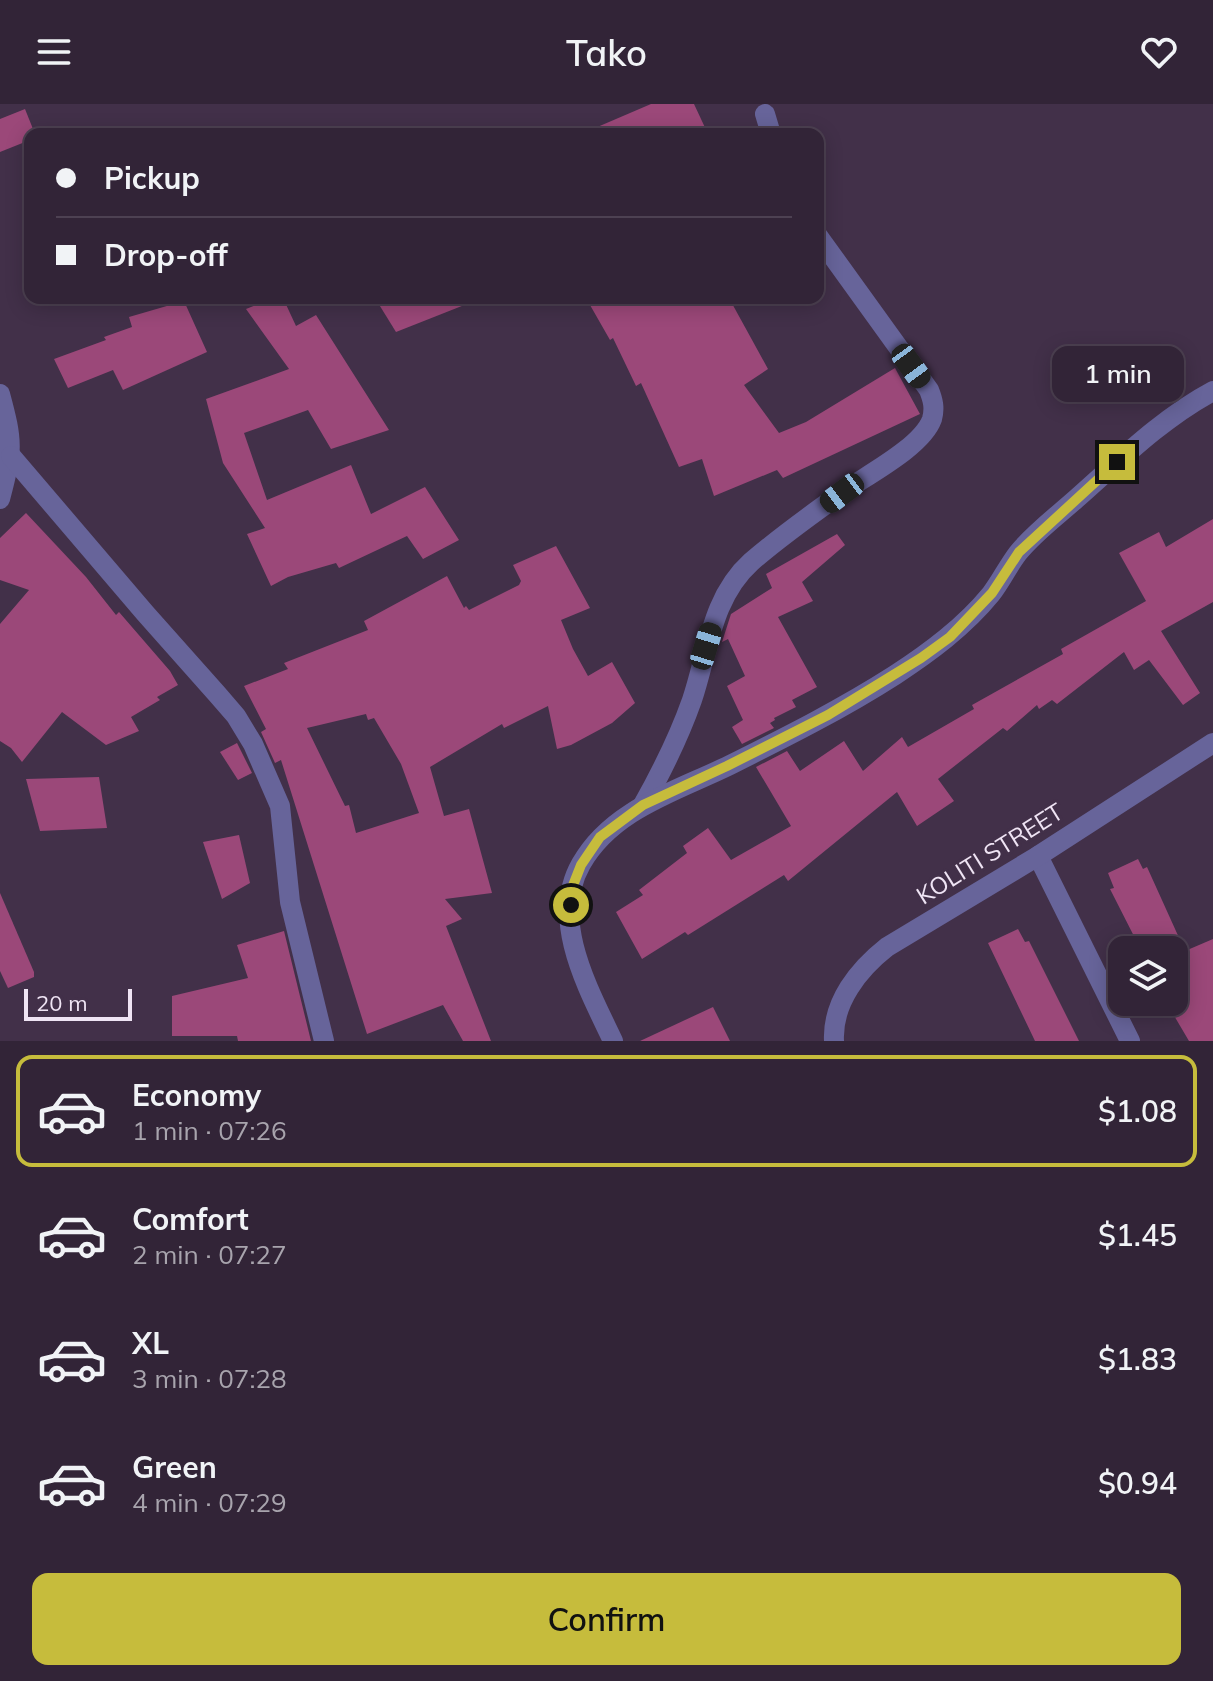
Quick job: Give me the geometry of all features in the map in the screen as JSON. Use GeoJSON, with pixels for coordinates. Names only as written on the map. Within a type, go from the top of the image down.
{"type":"FeatureCollection","features":[{"type":"Feature","properties":{"kind":"street"},"geometry":{"type":"LineString","coordinates":[[765,114],[769,128]]}},
{"type":"Feature","properties":{"kind":"street"},"geometry":{"type":"LineString","coordinates":[[643,805],[675,746],[693,697],[711,629],[722,600],[736,578],[781,538],[913,443],[932,419],[934,403],[929,390],[824,244]]}},
{"type":"Feature","properties":{"kind":"street"},"geometry":{"type":"LineString","coordinates":[[613,1041],[585,980],[574,947],[571,922],[572,888],[581,865],[600,837],[643,805],[815,721],[921,658],[950,637],[992,593],[1019,552],[1165,424],[1213,391]]}},
{"type":"Feature","properties":{"kind":"street"},"geometry":{"type":"LineString","coordinates":[[0,394],[12,444],[0,499]]}},
{"type":"Feature","properties":{"kind":"street"},"geometry":{"type":"LineString","coordinates":[[11,456],[236,716],[253,744],[280,806],[290,902],[324,1041]]}},
{"type":"Feature","properties":{"kind":"street","name":"KOLITI STREET"},"geometry":{"type":"LineString","coordinates":[[834,1041],[839,1010],[847,990],[868,962],[887,947],[1038,856],[1213,743]]}},
{"type":"Feature","properties":{"kind":"street"},"geometry":{"type":"LineString","coordinates":[[1038,856],[1130,1041]]}},
{"type":"Feature","properties":{"kind":"building"},"geometry":{"type":"Polygon","coordinates":[[[651,104],[694,104],[705,128],[595,128],[651,104]]]}},
{"type":"Feature","properties":{"kind":"building"},"geometry":{"type":"Polygon","coordinates":[[[25,109],[33,128],[24,128],[24,142],[0,152],[0,119],[25,109]]]}},
{"type":"Feature","properties":{"kind":"building"},"geometry":{"type":"Polygon","coordinates":[[[174,304],[185,304],[207,352],[123,390],[113,370],[68,388],[54,359],[132,327],[129,317],[174,304]]]}},
{"type":"Feature","properties":{"kind":"building"},"geometry":{"type":"Polygon","coordinates":[[[259,304],[286,304],[296,326],[316,315],[389,430],[331,449],[308,410],[244,433],[267,500],[351,465],[371,514],[425,487],[459,540],[423,559],[407,536],[339,568],[336,563],[288,577],[271,586],[247,534],[265,528],[223,463],[206,399],[289,369],[246,309],[259,304]]]}},
{"type":"Feature","properties":{"kind":"building"},"geometry":{"type":"Polygon","coordinates":[[[379,304],[467,304],[396,332],[379,304]]]}},
{"type":"Feature","properties":{"kind":"building"},"geometry":{"type":"Polygon","coordinates":[[[589,304],[732,304],[768,369],[744,385],[779,433],[806,422],[895,368],[920,414],[783,478],[777,470],[714,496],[702,459],[679,467],[641,383],[636,386],[613,338],[610,340],[589,304]]]}},
{"type":"Feature","properties":{"kind":"building"},"geometry":{"type":"Polygon","coordinates":[[[26,513],[86,577],[116,615],[119,612],[170,671],[178,685],[131,717],[139,731],[106,745],[62,712],[22,762],[11,748],[0,741],[0,624],[29,590],[0,580],[0,538],[26,513]]]}},
{"type":"Feature","properties":{"kind":"building"},"geometry":{"type":"Polygon","coordinates":[[[1213,519],[1213,602],[1161,631],[1200,693],[1183,705],[1149,660],[1134,670],[1124,652],[1057,704],[1052,700],[1039,709],[1037,705],[1007,731],[1003,728],[938,779],[954,801],[917,826],[897,792],[788,881],[784,875],[688,935],[685,932],[642,959],[616,912],[643,895],[639,890],[687,853],[683,846],[708,828],[731,860],[791,826],[756,767],[787,751],[800,771],[844,741],[863,771],[902,737],[908,747],[974,709],[972,705],[1063,654],[1061,649],[1146,601],[1119,553],[1159,532],[1166,547],[1213,519]]]}},
{"type":"Feature","properties":{"kind":"building"},"geometry":{"type":"Polygon","coordinates":[[[837,534],[845,545],[802,582],[813,601],[778,617],[817,687],[792,700],[796,707],[774,718],[770,723],[774,728],[742,744],[732,727],[743,720],[727,686],[745,676],[728,639],[722,642],[731,614],[772,588],[766,574],[837,534]]]}},
{"type":"Feature","properties":{"kind":"building"},"geometry":{"type":"Polygon","coordinates":[[[556,546],[590,608],[561,620],[573,649],[588,676],[612,662],[635,703],[612,723],[557,749],[548,706],[504,728],[502,724],[430,767],[444,816],[469,809],[492,893],[445,899],[462,919],[446,926],[491,1041],[463,1041],[443,1005],[367,1034],[281,760],[275,763],[261,732],[266,729],[244,686],[288,669],[284,663],[368,630],[364,621],[447,576],[464,608],[466,606],[469,610],[519,585],[521,581],[513,565],[556,546]],[[366,714],[307,728],[345,806],[349,805],[356,833],[419,813],[401,764],[374,718],[368,720],[366,714]]]}},
{"type":"Feature","properties":{"kind":"building"},"geometry":{"type":"Polygon","coordinates":[[[237,743],[252,773],[238,780],[220,752],[237,743]]]}},
{"type":"Feature","properties":{"kind":"building"},"geometry":{"type":"Polygon","coordinates":[[[99,777],[107,828],[40,831],[26,779],[99,777]]]}},
{"type":"Feature","properties":{"kind":"building"},"geometry":{"type":"Polygon","coordinates":[[[239,835],[250,883],[222,899],[203,842],[239,835]]]}},
{"type":"Feature","properties":{"kind":"building"},"geometry":{"type":"Polygon","coordinates":[[[1138,859],[1143,869],[1147,867],[1178,936],[1134,936],[1110,889],[1114,888],[1108,873],[1138,859]]]}},
{"type":"Feature","properties":{"kind":"building"},"geometry":{"type":"Polygon","coordinates":[[[0,893],[34,972],[34,977],[8,988],[0,971],[0,893]]]}},
{"type":"Feature","properties":{"kind":"building"},"geometry":{"type":"Polygon","coordinates":[[[1018,929],[1025,942],[1029,941],[1079,1041],[1035,1041],[988,943],[1018,929]]]}},
{"type":"Feature","properties":{"kind":"building"},"geometry":{"type":"Polygon","coordinates":[[[284,931],[311,1041],[238,1041],[237,1036],[172,1036],[172,996],[248,978],[237,945],[284,931]]]}},
{"type":"Feature","properties":{"kind":"building"},"geometry":{"type":"Polygon","coordinates":[[[1213,939],[1213,1041],[1189,1041],[1174,1016],[1188,1016],[1188,950],[1213,939]]]}},
{"type":"Feature","properties":{"kind":"building"},"geometry":{"type":"Polygon","coordinates":[[[713,1007],[730,1041],[640,1041],[713,1007]]]}},
{"type":"Feature","properties":{"kind":"route"},"geometry":{"type":"LineString","coordinates":[[571,905],[572,888],[581,865],[600,837],[643,805],[828,715],[891,678],[950,637],[992,593],[1019,552],[1117,462]]}}]}
